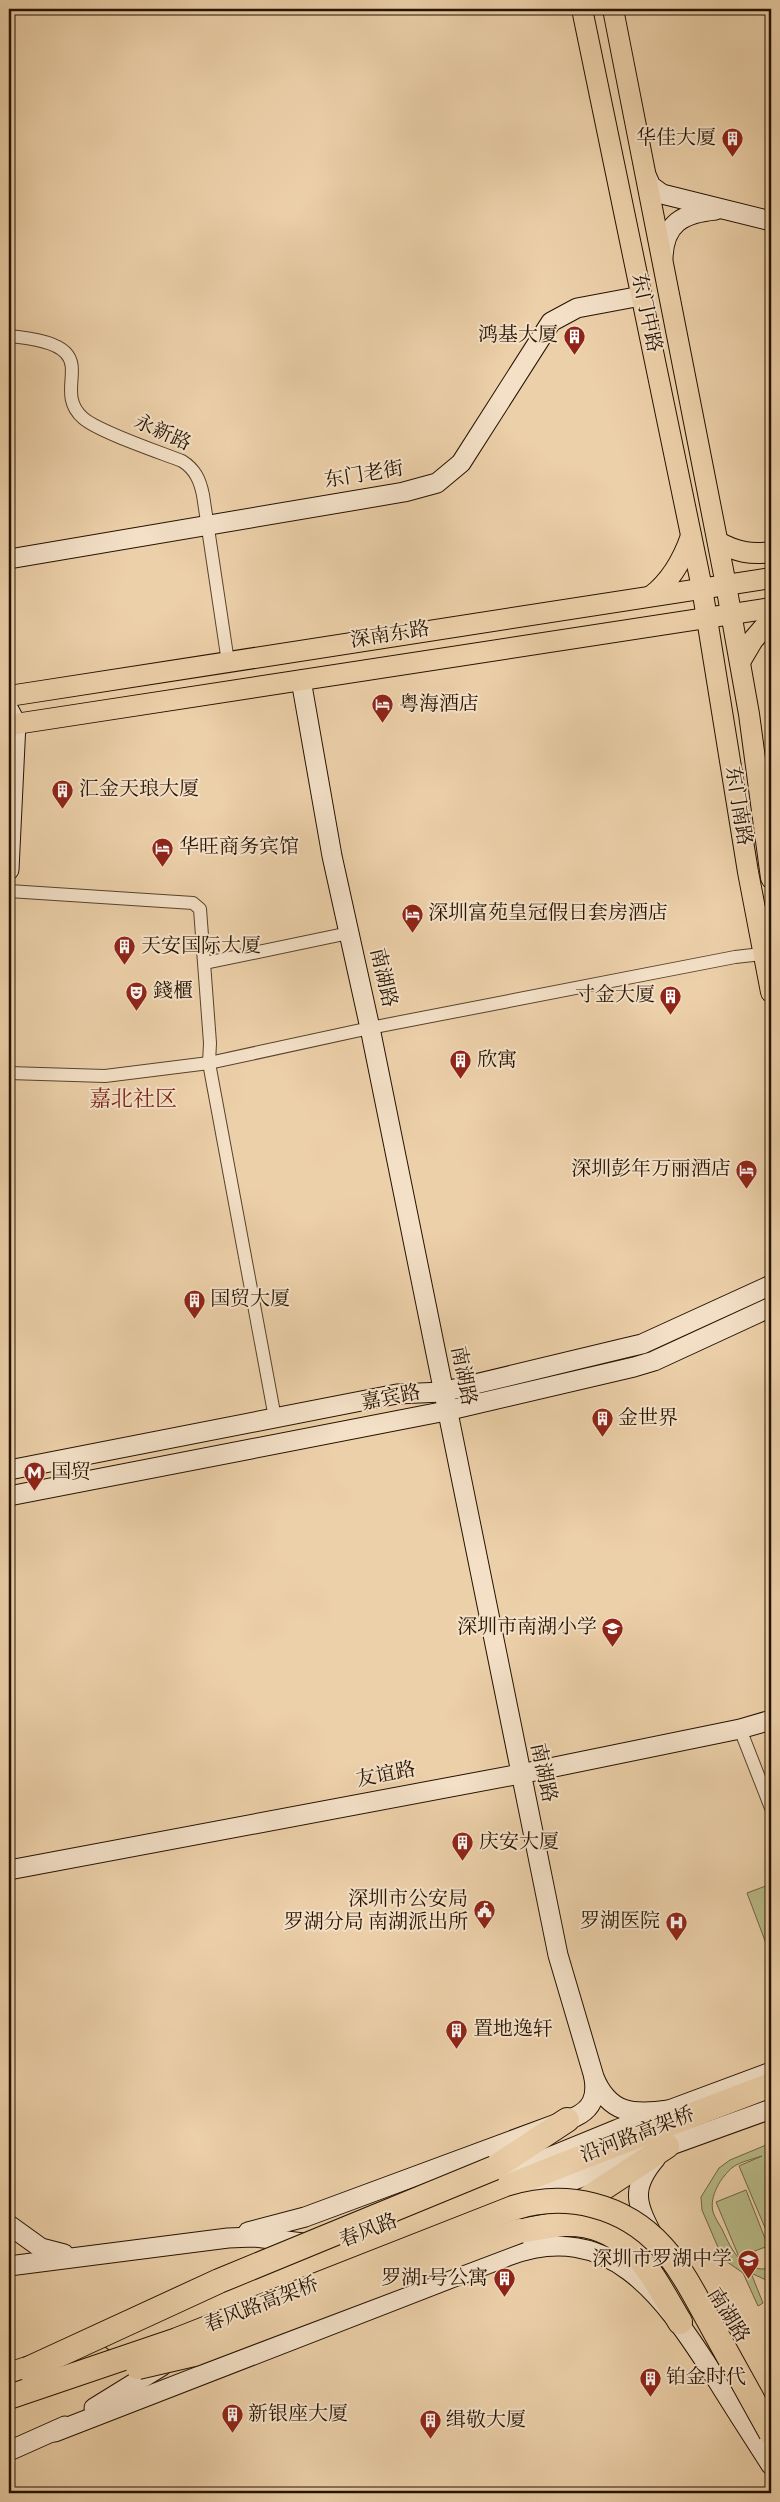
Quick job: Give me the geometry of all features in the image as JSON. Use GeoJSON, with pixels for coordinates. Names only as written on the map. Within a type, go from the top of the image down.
{"type":"FeatureCollection","features":[{"type":"Feature","properties":{"kind":"highway","name":"沿河路高架桥"},"geometry":{"type":"LineString","coordinates":[[509,2198],[771,2085]]}},
{"type":"Feature","properties":{"kind":"highway"},"geometry":{"type":"LineString","coordinates":[[494,2168],[567,2120]]}},
{"type":"Feature","properties":{"kind":"highway"},"geometry":{"type":"LineString","coordinates":[[16,2384],[219,2281],[494,2168],[578,2145]]}},
{"type":"Feature","properties":{"kind":"highway"},"geometry":{"type":"LineString","coordinates":[[16,2384],[194,2354],[566,2212],[666,2146]]}},
{"type":"Feature","properties":{"kind":"highway"},"geometry":{"type":"LineString","coordinates":[[509,2198],[586,2203],[628,2220],[645,2231],[662,2247],[684,2278],[771,2431]]}},
{"type":"Feature","properties":{"kind":"highway","name":"春风路高架桥"},"geometry":{"type":"LineString","coordinates":[[16,2384],[177,2340],[509,2198]]}},
{"type":"Feature","properties":{"kind":"highway"},"geometry":{"type":"LineString","coordinates":[[519,2231],[565,2224],[587,2226],[609,2233],[626,2244],[641,2258],[680,2322]]}},
{"type":"Feature","properties":{"kind":"main road","name":"东门中路"},"geometry":{"type":"LineString","coordinates":[[582,9],[707,618]]}},
{"type":"Feature","properties":{"kind":"main road","name":"东门中路"},"geometry":{"type":"LineString","coordinates":[[613,9],[732,614]]}},
{"type":"Feature","properties":{"kind":"main road"},"geometry":{"type":"LineString","coordinates":[[651,596],[670,577],[679,564],[691,536]]}},
{"type":"Feature","properties":{"kind":"main road"},"geometry":{"type":"LineString","coordinates":[[718,542],[744,553],[771,552]]}},
{"type":"Feature","properties":{"kind":"main road","name":"深南东路"},"geometry":{"type":"LineString","coordinates":[[9,696],[771,578]]}},
{"type":"Feature","properties":{"kind":"main road","name":"深南东路"},"geometry":{"type":"LineString","coordinates":[[11,719],[301,680],[771,608]]}},
{"type":"Feature","properties":{"kind":"main road","name":"东门南路"},"geometry":{"type":"LineString","coordinates":[[732,614],[766,799],[771,878]]}},
{"type":"Feature","properties":{"kind":"main road","name":"东门南路"},"geometry":{"type":"LineString","coordinates":[[707,618],[762,954],[771,992]]}},
{"type":"Feature","properties":{"kind":"main road"},"geometry":{"type":"LineString","coordinates":[[740,662],[753,640],[771,619]]}},
{"type":"Feature","properties":{"kind":"main road"},"geometry":{"type":"LineString","coordinates":[[658,626],[675,627],[698,639],[715,666]]}},
{"type":"Feature","properties":{"kind":"street"},"geometry":{"type":"LineString","coordinates":[[647,177],[651,186],[662,194],[771,221]]}},
{"type":"Feature","properties":{"kind":"street"},"geometry":{"type":"LineString","coordinates":[[663,258],[666,237],[677,221],[702,212],[724,210]]}},
{"type":"Feature","properties":{"kind":"street","name":"东门老街"},"geometry":{"type":"LineString","coordinates":[[9,559],[404,492],[437,483],[461,463],[470,452],[551,322],[577,308],[641,296]]}},
{"type":"Feature","properties":{"kind":"street","name":"永新路"},"geometry":{"type":"LineString","coordinates":[[9,336],[47,342],[66,352],[73,368],[73,401],[82,418],[98,427],[190,466],[201,484],[228,662]]}},
{"type":"Feature","properties":{"kind":"street","name":"南湖路"},"geometry":{"type":"LineString","coordinates":[[301,680],[332,856],[370,1028],[552,1933],[594,2077]]}},
{"type":"Feature","properties":{"kind":"street"},"geometry":{"type":"LineString","coordinates":[[9,870],[11,719]]}},
{"type":"Feature","properties":{"kind":"street"},"geometry":{"type":"LineString","coordinates":[[9,891],[193,903],[202,913],[209,1063],[275,1418]]}},
{"type":"Feature","properties":{"kind":"street"},"geometry":{"type":"LineString","coordinates":[[205,963],[349,933]]}},
{"type":"Feature","properties":{"kind":"street"},"geometry":{"type":"LineString","coordinates":[[9,1072],[105,1076],[209,1063],[370,1028],[734,957],[762,954]]}},
{"type":"Feature","properties":{"kind":"street","name":"嘉宾路"},"geometry":{"type":"LineString","coordinates":[[9,1470],[398,1394],[442,1392],[642,1344],[771,1285]]}},
{"type":"Feature","properties":{"kind":"street","name":"嘉宾路"},"geometry":{"type":"LineString","coordinates":[[9,1496],[446,1411],[654,1361],[771,1307]]}},
{"type":"Feature","properties":{"kind":"street","name":"友谊路"},"geometry":{"type":"LineString","coordinates":[[9,1870],[520,1774],[740,1729],[771,1720]]}},
{"type":"Feature","properties":{"kind":"street"},"geometry":{"type":"LineString","coordinates":[[740,1729],[771,1808]]}},
{"type":"Feature","properties":{"kind":"street","name":"春风路"},"geometry":{"type":"LineString","coordinates":[[9,2266],[188,2242],[241,2237],[321,2246],[339,2243],[578,2145],[771,2072]]}},
{"type":"Feature","properties":{"kind":"street"},"geometry":{"type":"LineString","coordinates":[[594,2077],[606,2099],[620,2109],[640,2112],[669,2110]]}},
{"type":"Feature","properties":{"kind":"street"},"geometry":{"type":"LineString","coordinates":[[188,2242],[249,2232],[305,2217],[567,2120],[581,2114],[590,2107],[595,2092],[594,2077]]}},
{"type":"Feature","properties":{"kind":"street","name":"春风路"},"geometry":{"type":"LineString","coordinates":[[9,2451],[55,2432],[297,2283],[771,2109]]}},
{"type":"Feature","properties":{"kind":"street","name":"南湖路"},"geometry":{"type":"LineString","coordinates":[[666,2146],[646,2169],[640,2181],[638,2202],[677,2279],[771,2431]]}},
{"type":"Feature","properties":{"kind":"street"},"geometry":{"type":"LineString","coordinates":[[9,2225],[41,2248],[80,2256]]}},
{"type":"Feature","properties":{"kind":"street"},"geometry":{"type":"LineString","coordinates":[[55,2432],[530,2248],[552,2245],[577,2247],[601,2254],[622,2266],[642,2282],[680,2322],[771,2465]]}},
{"type":"Feature","properties":{"kind":"green space"},"geometry":{"type":"Polygon","coordinates":[[[771,1884],[771,1945],[767,1946],[747,1893],[771,1884]]]}},
{"type":"Feature","properties":{"kind":"green space"},"geometry":{"type":"Polygon","coordinates":[[[771,2143],[771,2242],[739,2166],[762,2156],[739,2164],[729,2171],[720,2181],[714,2193],[712,2206],[716,2219],[740,2259],[753,2268],[771,2268],[771,2279],[766,2280],[751,2273],[763,2303],[758,2306],[743,2273],[723,2259],[702,2210],[701,2197],[719,2168],[730,2160],[771,2143]]]}},
{"type":"Feature","properties":{"kind":"green space"},"geometry":{"type":"Polygon","coordinates":[[[746,2190],[768,2246],[739,2257],[716,2202],[746,2190]]]}},
{"type":"Feature","properties":{"kind":"place","name":"华佳大厦"},"geometry":{"type":"Point","coordinates":[732,158]}},
{"type":"Feature","properties":{"kind":"place","name":"鸿基大厦"},"geometry":{"type":"Point","coordinates":[574,355]}},
{"type":"Feature","properties":{"kind":"place","name":"粤海酒店"},"geometry":{"type":"Point","coordinates":[383,724]}},
{"type":"Feature","properties":{"kind":"place","name":"汇金天琅大厦"},"geometry":{"type":"Point","coordinates":[63,809]}},
{"type":"Feature","properties":{"kind":"place","name":"华旺商务宾馆"},"geometry":{"type":"Point","coordinates":[163,867]}},
{"type":"Feature","properties":{"kind":"place","name":"深圳富苑皇冠假日套房酒店"},"geometry":{"type":"Point","coordinates":[412,933]}},
{"type":"Feature","properties":{"kind":"place","name":"天安国际大厦"},"geometry":{"type":"Point","coordinates":[125,966]}},
{"type":"Feature","properties":{"kind":"place","name":"錢櫃"},"geometry":{"type":"Point","coordinates":[137,1011]}},
{"type":"Feature","properties":{"kind":"place","name":"寸金大厦"},"geometry":{"type":"Point","coordinates":[671,1015]}},
{"type":"Feature","properties":{"kind":"place","name":"欣寓"},"geometry":{"type":"Point","coordinates":[461,1080]}},
{"type":"Feature","properties":{"kind":"place","name":"深圳彭年万丽酒店"},"geometry":{"type":"Point","coordinates":[747,1189]}},
{"type":"Feature","properties":{"kind":"place","name":"国贸大厦"},"geometry":{"type":"Point","coordinates":[194,1319]}},
{"type":"Feature","properties":{"kind":"place","name":"金世界"},"geometry":{"type":"Point","coordinates":[602,1438]}},
{"type":"Feature","properties":{"kind":"place","name":"国贸"},"geometry":{"type":"Point","coordinates":[35,1492]}},
{"type":"Feature","properties":{"kind":"place","name":"深圳市南湖小学"},"geometry":{"type":"Point","coordinates":[613,1647]}},
{"type":"Feature","properties":{"kind":"place","name":"庆安大厦"},"geometry":{"type":"Point","coordinates":[463,1862]}},
{"type":"Feature","properties":{"kind":"place","name":"深圳市公安局 罗湖分局 南湖派出所"},"geometry":{"type":"Point","coordinates":[484,1930]}},
{"type":"Feature","properties":{"kind":"place","name":"罗湖医院"},"geometry":{"type":"Point","coordinates":[676,1941]}},
{"type":"Feature","properties":{"kind":"place","name":"置地逸轩"},"geometry":{"type":"Point","coordinates":[457,2049]}},
{"type":"Feature","properties":{"kind":"place","name":"深圳市罗湖中学"},"geometry":{"type":"Point","coordinates":[748,2279]}},
{"type":"Feature","properties":{"kind":"place","name":"罗湖1号公寓"},"geometry":{"type":"Point","coordinates":[504,2298]}},
{"type":"Feature","properties":{"kind":"place","name":"铂金时代"},"geometry":{"type":"Point","coordinates":[650,2397]}},
{"type":"Feature","properties":{"kind":"place","name":"新银座大厦"},"geometry":{"type":"Point","coordinates":[232,2434]}},
{"type":"Feature","properties":{"kind":"place","name":"缉敬大厦"},"geometry":{"type":"Point","coordinates":[430,2440]}},
{"type":"Feature","properties":{"kind":"district","name":"嘉北社区"},"geometry":{"type":"Point","coordinates":[133,1101]}}]}
